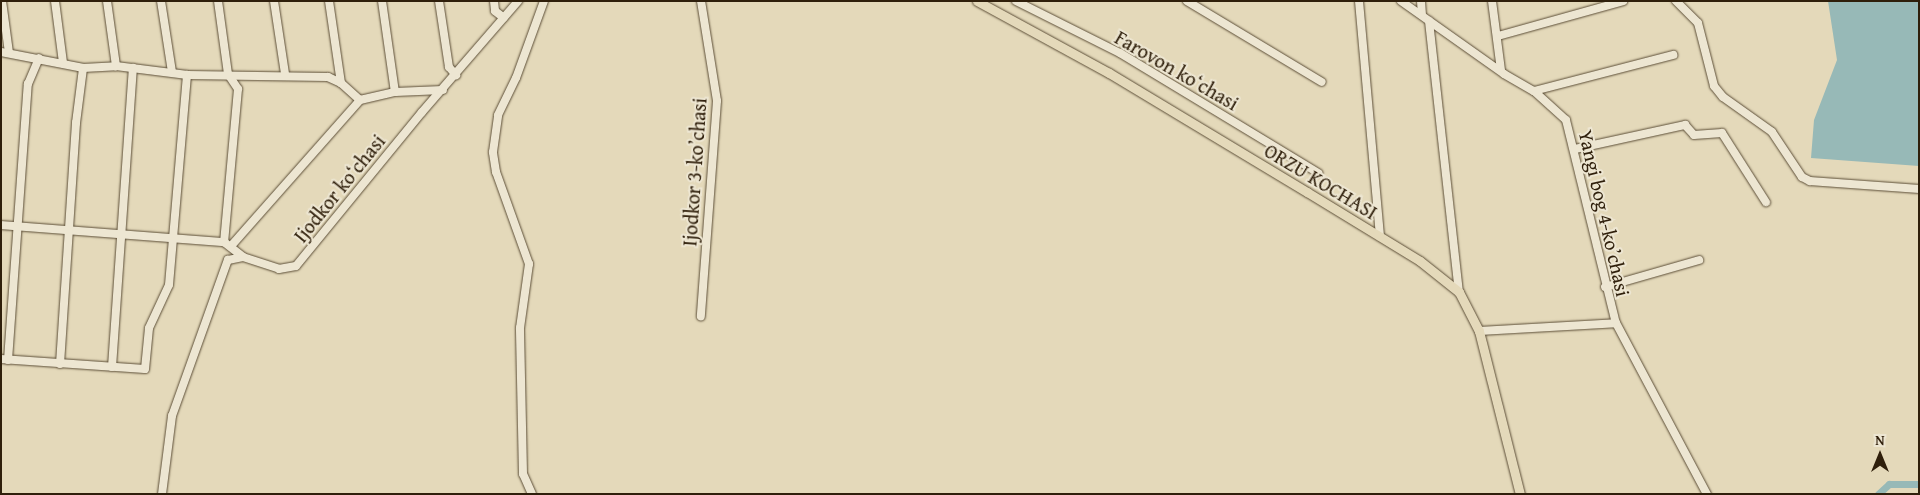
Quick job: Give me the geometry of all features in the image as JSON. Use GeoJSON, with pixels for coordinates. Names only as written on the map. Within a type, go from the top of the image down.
{"type":"FeatureCollection","features":[{"type":"Feature","properties":{"kind":"main road","name":"ORZU KOCHASI"},"geometry":{"type":"LineString","coordinates":[[977,1],[1109,74],[1380,236],[1425,264],[1460,292],[1479,330],[1520,494]]}},
{"type":"Feature","properties":{"kind":"street"},"geometry":{"type":"LineString","coordinates":[[2,1],[5,53],[39,58],[83,68],[116,66],[187,75],[284,74],[328,77],[342,83],[360,100],[395,92],[443,90]]}},
{"type":"Feature","properties":{"kind":"street"},"geometry":{"type":"LineString","coordinates":[[55,1],[63,63]]}},
{"type":"Feature","properties":{"kind":"street"},"geometry":{"type":"LineString","coordinates":[[107,1],[116,66]]}},
{"type":"Feature","properties":{"kind":"street"},"geometry":{"type":"LineString","coordinates":[[161,1],[172,72]]}},
{"type":"Feature","properties":{"kind":"street"},"geometry":{"type":"LineString","coordinates":[[1,225],[227,244],[238,89],[228,74],[218,1]]}},
{"type":"Feature","properties":{"kind":"street"},"geometry":{"type":"LineString","coordinates":[[274,1],[284,74]]}},
{"type":"Feature","properties":{"kind":"street"},"geometry":{"type":"LineString","coordinates":[[329,1],[342,83]]}},
{"type":"Feature","properties":{"kind":"street"},"geometry":{"type":"LineString","coordinates":[[382,1],[395,92]]}},
{"type":"Feature","properties":{"kind":"street"},"geometry":{"type":"LineString","coordinates":[[439,1],[449,67],[456,75]]}},
{"type":"Feature","properties":{"kind":"street"},"geometry":{"type":"LineString","coordinates":[[494,1],[495,11],[504,18]]}},
{"type":"Feature","properties":{"kind":"street","name":"Ijodkor koʻchasi"},"geometry":{"type":"LineString","coordinates":[[360,100],[227,244],[243,257],[279,269],[296,266],[518,1]]}},
{"type":"Feature","properties":{"kind":"street"},"geometry":{"type":"LineString","coordinates":[[532,494],[523,474],[520,328],[529,264],[496,172],[493,152],[498,115],[516,78],[544,1]]}},
{"type":"Feature","properties":{"kind":"street","name":"Ijodkor 3-koʼchasi"},"geometry":{"type":"LineString","coordinates":[[701,1],[717,101],[701,316]]}},
{"type":"Feature","properties":{"kind":"street","name":"Farovon koʻchasi"},"geometry":{"type":"LineString","coordinates":[[1016,1],[1120,53],[1318,173]]}},
{"type":"Feature","properties":{"kind":"street"},"geometry":{"type":"LineString","coordinates":[[1187,1],[1322,82]]}},
{"type":"Feature","properties":{"kind":"street"},"geometry":{"type":"LineString","coordinates":[[1359,1],[1380,236]]}},
{"type":"Feature","properties":{"kind":"street","name":"Yangi bog 4-koʼchasi"},"geometry":{"type":"LineString","coordinates":[[1401,1],[1534,92],[1566,120],[1576,149],[1605,287],[1616,324],[1707,494]]}},
{"type":"Feature","properties":{"kind":"street"},"geometry":{"type":"LineString","coordinates":[[1421,1],[1425,18],[1460,292]]}},
{"type":"Feature","properties":{"kind":"street"},"geometry":{"type":"LineString","coordinates":[[1492,1],[1501,70]]}},
{"type":"Feature","properties":{"kind":"street"},"geometry":{"type":"LineString","coordinates":[[1498,36],[1623,1]]}},
{"type":"Feature","properties":{"kind":"street"},"geometry":{"type":"LineString","coordinates":[[1676,1],[1698,23],[1714,86],[1723,96],[1772,132],[1802,176],[1810,181],[1919,188]]}},
{"type":"Feature","properties":{"kind":"street"},"geometry":{"type":"LineString","coordinates":[[1534,92],[1673,55]]}},
{"type":"Feature","properties":{"kind":"street"},"geometry":{"type":"LineString","coordinates":[[39,58],[28,84],[18,226],[4,359],[145,369],[150,328],[169,285],[187,75]]}},
{"type":"Feature","properties":{"kind":"street"},"geometry":{"type":"LineString","coordinates":[[60,364],[76,123],[83,68]]}},
{"type":"Feature","properties":{"kind":"street"},"geometry":{"type":"LineString","coordinates":[[112,367],[134,68]]}},
{"type":"Feature","properties":{"kind":"street"},"geometry":{"type":"LineString","coordinates":[[1576,149],[1685,125],[1694,135],[1722,133],[1766,202]]}},
{"type":"Feature","properties":{"kind":"street"},"geometry":{"type":"LineString","coordinates":[[162,494],[167,438],[182,386],[224,267],[228,260],[243,257]]}},
{"type":"Feature","properties":{"kind":"street"},"geometry":{"type":"LineString","coordinates":[[1605,287],[1698,260]]}},
{"type":"Feature","properties":{"kind":"street"},"geometry":{"type":"LineString","coordinates":[[1479,330],[1616,324]]}},
{"type":"Feature","properties":{"kind":"water"},"geometry":{"type":"Polygon","coordinates":[[[1828,1],[1919,1],[1919,166],[1811,158],[1814,120],[1837,60],[1828,1]]]}},
{"type":"Feature","properties":{"kind":"waterway"},"geometry":{"type":"LineString","coordinates":[[1878,494],[1889,484],[1919,484]]}}]}
